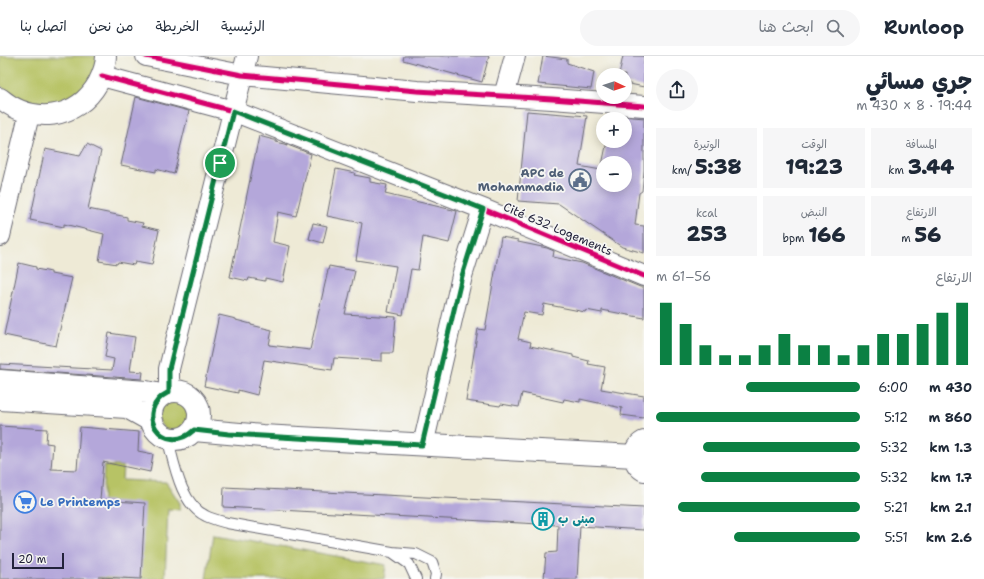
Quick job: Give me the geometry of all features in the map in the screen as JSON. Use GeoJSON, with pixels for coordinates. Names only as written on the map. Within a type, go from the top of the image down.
{"type":"FeatureCollection","features":[{"type":"Feature","properties":{"kind":"street"},"geometry":{"type":"LineString","coordinates":[[0,98],[10,107],[29,114],[47,116],[64,112],[80,104],[93,92],[102,76],[106,56]]}},
{"type":"Feature","properties":{"kind":"street"},"geometry":{"type":"LineString","coordinates":[[146,56],[242,76],[417,91],[644,106]]}},
{"type":"Feature","properties":{"kind":"street"},"geometry":{"type":"LineString","coordinates":[[165,394],[169,369],[247,56]]}},
{"type":"Feature","properties":{"kind":"street"},"geometry":{"type":"LineString","coordinates":[[504,96],[515,56]]}},
{"type":"Feature","properties":{"kind":"street","name":"Cité 632 Logements"},"geometry":{"type":"LineString","coordinates":[[102,76],[233,111],[483,209],[644,276]]}},
{"type":"Feature","properties":{"kind":"street"},"geometry":{"type":"LineString","coordinates":[[0,236],[29,114]]}},
{"type":"Feature","properties":{"kind":"street"},"geometry":{"type":"LineString","coordinates":[[422,445],[462,276],[483,209]]}},
{"type":"Feature","properties":{"kind":"street"},"geometry":{"type":"LineString","coordinates":[[0,381],[165,394]]}},
{"type":"Feature","properties":{"kind":"street"},"geometry":{"type":"LineString","coordinates":[[176,391],[184,392],[195,402],[199,416],[198,424],[188,435],[174,439],[160,434],[155,428],[152,421],[153,406],[156,400],[165,394],[176,391]]}},
{"type":"Feature","properties":{"kind":"street"},"geometry":{"type":"LineString","coordinates":[[0,399],[127,407],[152,421]]}},
{"type":"Feature","properties":{"kind":"street"},"geometry":{"type":"LineString","coordinates":[[194,430],[235,434],[422,445],[641,456]]}},
{"type":"Feature","properties":{"kind":"lane"},"geometry":{"type":"LineString","coordinates":[[167,437],[181,486],[190,503],[205,516],[227,523],[392,552],[416,554],[432,562],[436,574],[435,579]]}},
{"type":"Feature","properties":{"kind":"lane"},"geometry":{"type":"LineString","coordinates":[[392,552],[409,564],[416,579]]}},
{"type":"Feature","properties":{"kind":"green space"},"geometry":{"type":"Polygon","coordinates":[[[0,56],[98,56],[90,83],[78,96],[62,104],[35,107],[19,101],[0,85],[0,56]]]}},
{"type":"Feature","properties":{"kind":"green space"},"geometry":{"type":"Polygon","coordinates":[[[178,398],[187,403],[191,408],[191,422],[187,427],[182,431],[172,432],[168,431],[159,422],[158,412],[159,408],[168,399],[178,398]]]}},
{"type":"Feature","properties":{"kind":"green space"},"geometry":{"type":"Polygon","coordinates":[[[104,466],[123,466],[122,480],[166,482],[180,503],[180,510],[168,509],[165,579],[99,579],[104,466]]]}},
{"type":"Feature","properties":{"kind":"green space"},"geometry":{"type":"Polygon","coordinates":[[[213,534],[386,565],[384,579],[206,579],[213,534]]]}},
{"type":"Feature","properties":{"kind":"building"},"geometry":{"type":"Polygon","coordinates":[[[404,56],[489,56],[482,82],[403,60],[404,56]]]}},
{"type":"Feature","properties":{"kind":"building"},"geometry":{"type":"Polygon","coordinates":[[[543,56],[567,59],[567,63],[594,72],[591,89],[538,84],[543,56]]]}},
{"type":"Feature","properties":{"kind":"building"},"geometry":{"type":"Polygon","coordinates":[[[623,56],[644,56],[644,87],[632,84],[632,68],[620,68],[623,56]]]}},
{"type":"Feature","properties":{"kind":"building"},"geometry":{"type":"Polygon","coordinates":[[[136,97],[189,111],[174,174],[156,169],[156,172],[121,165],[136,97]]]}},
{"type":"Feature","properties":{"kind":"building"},"geometry":{"type":"Polygon","coordinates":[[[527,111],[587,116],[579,166],[596,169],[596,192],[632,192],[632,156],[604,156],[606,148],[632,148],[632,117],[644,118],[644,170],[642,191],[639,193],[635,225],[644,226],[644,253],[622,247],[559,204],[518,201],[527,111]]]}},
{"type":"Feature","properties":{"kind":"building"},"geometry":{"type":"Polygon","coordinates":[[[259,136],[276,140],[276,142],[311,154],[296,216],[278,212],[273,242],[290,246],[283,282],[265,278],[265,281],[249,278],[248,281],[230,277],[259,136]]]}},
{"type":"Feature","properties":{"kind":"building"},"geometry":{"type":"Polygon","coordinates":[[[87,144],[101,151],[88,209],[127,217],[127,220],[143,223],[142,226],[159,230],[152,265],[135,262],[134,265],[99,261],[104,234],[64,224],[64,227],[30,220],[45,149],[80,156],[87,144]]]}},
{"type":"Feature","properties":{"kind":"building"},"geometry":{"type":"Polygon","coordinates":[[[336,169],[370,178],[370,182],[387,185],[385,194],[457,211],[449,243],[423,237],[418,270],[411,269],[403,315],[388,312],[396,266],[356,260],[362,223],[327,216],[336,169]]]}},
{"type":"Feature","properties":{"kind":"building"},"geometry":{"type":"Polygon","coordinates":[[[313,223],[327,226],[323,243],[309,239],[313,223]]]}},
{"type":"Feature","properties":{"kind":"building"},"geometry":{"type":"Polygon","coordinates":[[[501,237],[547,248],[554,251],[553,257],[582,263],[640,287],[644,287],[644,318],[602,310],[602,313],[586,310],[585,312],[544,304],[542,315],[524,312],[518,339],[531,342],[530,346],[573,355],[573,357],[589,361],[588,364],[605,367],[601,389],[644,396],[644,418],[621,415],[622,408],[580,399],[580,402],[564,399],[563,402],[522,393],[519,407],[466,401],[478,329],[485,330],[501,237]]]}},
{"type":"Feature","properties":{"kind":"building"},"geometry":{"type":"Polygon","coordinates":[[[19,263],[51,272],[51,274],[72,278],[56,346],[4,335],[19,263]]]}},
{"type":"Feature","properties":{"kind":"building"},"geometry":{"type":"Polygon","coordinates":[[[329,266],[355,271],[345,314],[396,317],[393,353],[382,353],[382,361],[334,358],[332,370],[264,360],[257,395],[238,390],[238,393],[204,386],[219,315],[272,330],[269,345],[310,350],[329,266]]]}},
{"type":"Feature","properties":{"kind":"building"},"geometry":{"type":"Polygon","coordinates":[[[109,333],[135,337],[130,371],[143,372],[142,379],[0,369],[0,364],[112,370],[114,359],[105,357],[109,333]]]}},
{"type":"Feature","properties":{"kind":"building"},"geometry":{"type":"Polygon","coordinates":[[[0,426],[47,429],[46,443],[53,444],[51,469],[77,470],[80,427],[139,432],[138,451],[153,454],[150,472],[103,462],[100,500],[145,503],[141,579],[98,577],[98,579],[0,579],[0,426]]]}},
{"type":"Feature","properties":{"kind":"building","name":"مبنى ب"},"geometry":{"type":"Polygon","coordinates":[[[224,487],[644,508],[644,530],[580,526],[577,579],[544,579],[546,553],[557,552],[558,525],[223,507],[224,487]]]}},
{"type":"Feature","properties":{"kind":"cycle path"},"geometry":{"type":"LineString","coordinates":[[146,56],[242,75],[417,91],[644,106]]}},
{"type":"Feature","properties":{"kind":"cycle path"},"geometry":{"type":"LineString","coordinates":[[102,76],[233,111],[483,209],[644,276]]}},
{"type":"Feature","properties":{"kind":"place","name":"APC de Mohammadia"},"geometry":{"type":"Point","coordinates":[580,180]}},
{"type":"Feature","properties":{"kind":"place","name":"Le Printemps"},"geometry":{"type":"Point","coordinates":[25,502]}},
{"type":"Feature","properties":{"kind":"place","name":"مبنى ب"},"geometry":{"type":"Point","coordinates":[543,519]}},
{"type":"Feature","properties":{"kind":"route"},"geometry":{"type":"LineString","coordinates":[[233,111],[483,209],[462,276],[422,445],[229,434],[194,430],[188,435],[174,439],[160,434],[155,428],[151,414],[156,400],[169,392],[169,369],[220,163],[233,111]]}}]}
